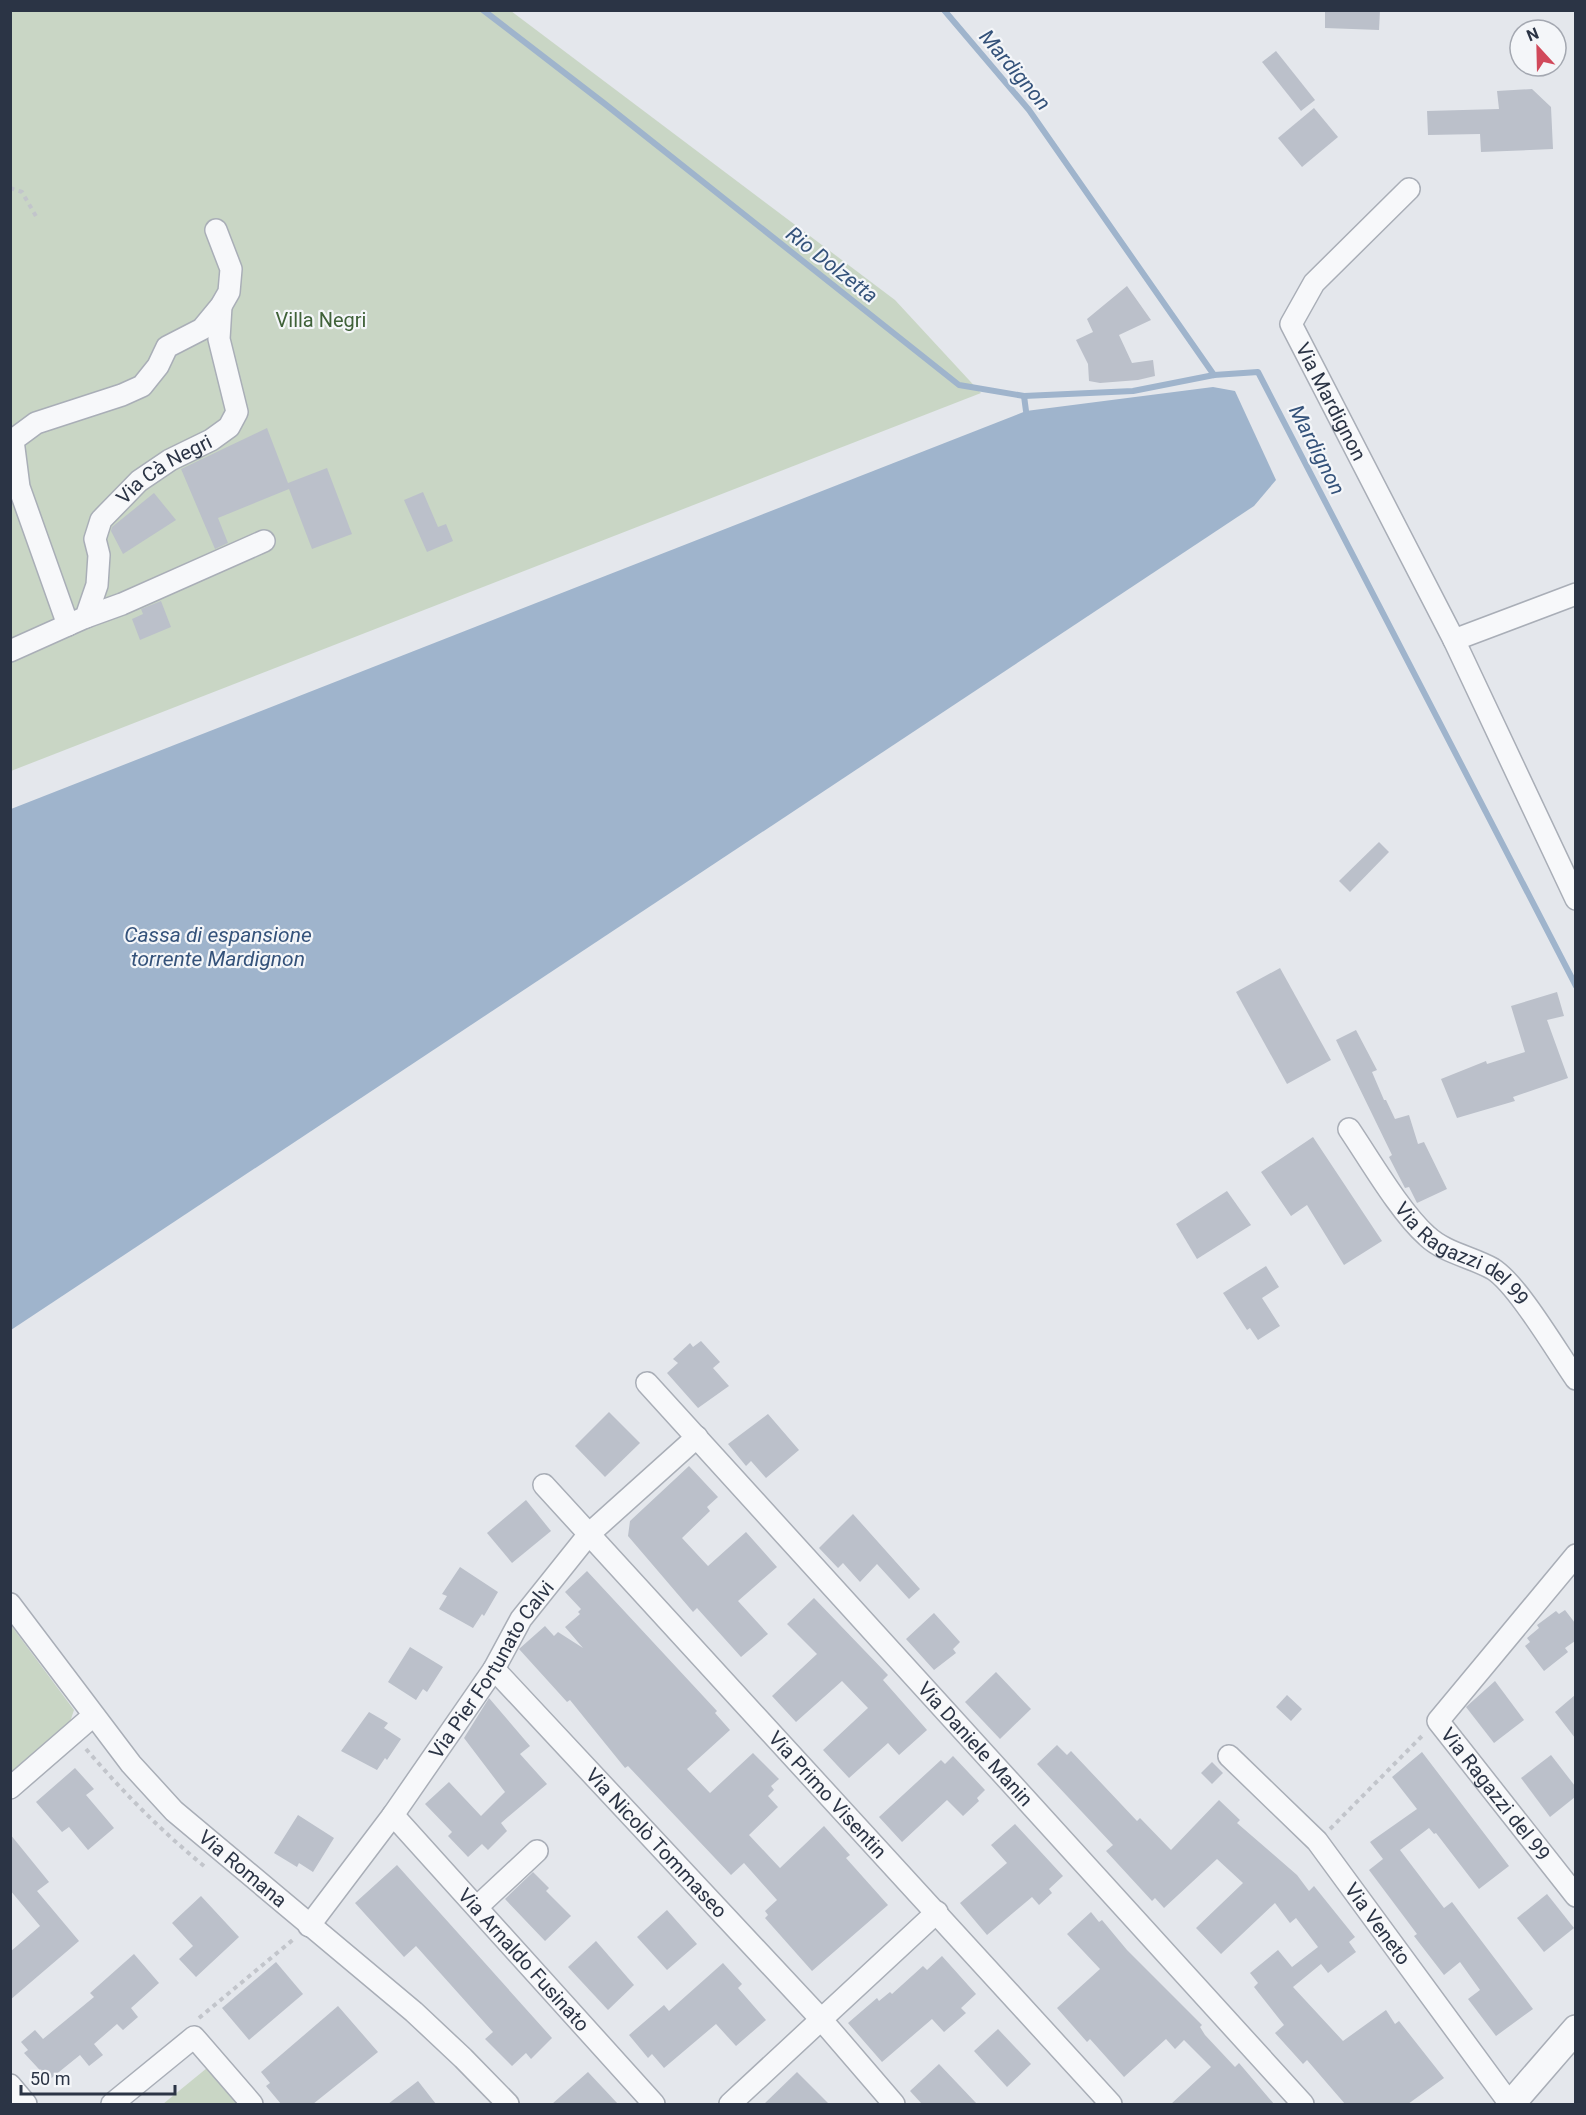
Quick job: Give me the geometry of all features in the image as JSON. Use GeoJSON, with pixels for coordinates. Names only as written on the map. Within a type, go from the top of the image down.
{"type":"FeatureCollection","features":[{"type":"Feature","properties":{"kind":"street","name":"Via Mardignon"},"geometry":{"type":"LineString","coordinates":[[1409,189],[1314,283],[1291,324],[1454,640],[1575,899]]}},
{"type":"Feature","properties":{"kind":"street","name":"Via Cà Negri"},"geometry":{"type":"LineString","coordinates":[[77,621],[19,487],[14,440],[36,423],[142,386],[158,366],[167,347],[202,329],[221,306],[229,291],[231,269],[216,230]]}},
{"type":"Feature","properties":{"kind":"street","name":"Via Cà Negri"},"geometry":{"type":"LineString","coordinates":[[77,621],[97,585],[99,555],[95,539],[101,520],[139,481],[170,460],[211,441],[229,427],[237,412],[219,339],[221,306]]}},
{"type":"Feature","properties":{"kind":"street"},"geometry":{"type":"LineString","coordinates":[[10,651],[264,540]]}},
{"type":"Feature","properties":{"kind":"street"},"geometry":{"type":"LineString","coordinates":[[1454,640],[1575,594]]}},
{"type":"Feature","properties":{"kind":"street","name":"Via Ragazzi del 99"},"geometry":{"type":"LineString","coordinates":[[1348,1129],[1398,1200],[1428,1237],[1494,1270],[1521,1299],[1575,1379]]}},
{"type":"Feature","properties":{"kind":"street","name":"Via Daniele Manin"},"geometry":{"type":"LineString","coordinates":[[647,1383],[1303,2104]]}},
{"type":"Feature","properties":{"kind":"street","name":"Via Pier Fortunato Calvi"},"geometry":{"type":"LineString","coordinates":[[309,1926],[393,1815],[494,1669],[521,1619],[589,1534],[698,1437]]}},
{"type":"Feature","properties":{"kind":"street","name":"Via Primo Visentin"},"geometry":{"type":"LineString","coordinates":[[544,1485],[1111,2104]]}},
{"type":"Feature","properties":{"kind":"street","name":"Via Ragazzi del 99"},"geometry":{"type":"LineString","coordinates":[[1575,1556],[1437,1721],[1575,1896]]}},
{"type":"Feature","properties":{"kind":"street","name":"Via Romana"},"geometry":{"type":"LineString","coordinates":[[10,1604],[131,1764],[174,1811],[414,2012],[464,2058],[508,2104]]}},
{"type":"Feature","properties":{"kind":"street","name":"Via Nicolò Tommaseo"},"geometry":{"type":"LineString","coordinates":[[494,1669],[820,2019],[894,2104]]}},
{"type":"Feature","properties":{"kind":"street"},"geometry":{"type":"LineString","coordinates":[[10,1788],[93,1716]]}},
{"type":"Feature","properties":{"kind":"street","name":"Via Veneto"},"geometry":{"type":"LineString","coordinates":[[1229,1756],[1317,1841],[1510,2104],[1575,2029]]}},
{"type":"Feature","properties":{"kind":"street","name":"Via Arnaldo Fusinato"},"geometry":{"type":"LineString","coordinates":[[393,1815],[654,2104]]}},
{"type":"Feature","properties":{"kind":"street"},"geometry":{"type":"LineString","coordinates":[[477,1907],[537,1851]]}},
{"type":"Feature","properties":{"kind":"street"},"geometry":{"type":"LineString","coordinates":[[730,2104],[937,1912]]}},
{"type":"Feature","properties":{"kind":"street"},"geometry":{"type":"LineString","coordinates":[[112,2104],[194,2037],[252,2104]]}},
{"type":"Feature","properties":{"kind":"street"},"geometry":{"type":"LineString","coordinates":[[10,2085],[26,2104]]}},
{"type":"Feature","properties":{"kind":"path"},"geometry":{"type":"LineString","coordinates":[[10,188],[22,192],[38,218]]}},
{"type":"Feature","properties":{"kind":"path","name":"Via Ragazzi del 99"},"geometry":{"type":"LineString","coordinates":[[1317,1841],[1437,1721]]}},
{"type":"Feature","properties":{"kind":"path"},"geometry":{"type":"LineString","coordinates":[[194,2022],[309,1926]]}},
{"type":"Feature","properties":{"kind":"green space","name":"Villa Negri"},"geometry":{"type":"Polygon","coordinates":[[[11,11],[511,11],[895,300],[981,393],[11,771],[11,11]]]}},
{"type":"Feature","properties":{"kind":"green space"},"geometry":{"type":"Polygon","coordinates":[[[10,1624],[74,1710],[69,1725],[11,1774],[10,1624]]]}},
{"type":"Feature","properties":{"kind":"green space"},"geometry":{"type":"Polygon","coordinates":[[[207,2068],[238,2104],[163,2104],[207,2068]]]}},
{"type":"Feature","properties":{"kind":"water","name":"Cassa di espansione torrente Mardignon"},"geometry":{"type":"Polygon","coordinates":[[[1213,387],[1235,391],[1276,480],[1254,506],[11,1330],[11,809],[1026,411],[1213,387]]]}},
{"type":"Feature","properties":{"kind":"building"},"geometry":{"type":"Polygon","coordinates":[[[1325,10],[1380,10],[1379,30],[1325,28],[1325,10]]]}},
{"type":"Feature","properties":{"kind":"building"},"geometry":{"type":"Polygon","coordinates":[[[1276,51],[1315,100],[1301,111],[1262,62],[1276,51]]]}},
{"type":"Feature","properties":{"kind":"building"},"geometry":{"type":"Polygon","coordinates":[[[1532,89],[1551,107],[1553,149],[1481,152],[1480,134],[1428,135],[1427,111],[1499,109],[1497,91],[1532,89]]]}},
{"type":"Feature","properties":{"kind":"building"},"geometry":{"type":"Polygon","coordinates":[[[1314,108],[1338,137],[1302,167],[1278,138],[1314,108]]]}},
{"type":"Feature","properties":{"kind":"building"},"geometry":{"type":"Polygon","coordinates":[[[1127,286],[1151,320],[1119,335],[1132,363],[1153,360],[1155,376],[1138,380],[1100,383],[1089,381],[1088,364],[1076,340],[1093,332],[1087,319],[1127,286]]]}},
{"type":"Feature","properties":{"kind":"building"},"geometry":{"type":"Polygon","coordinates":[[[267,428],[288,483],[327,468],[352,534],[312,549],[289,489],[218,518],[228,543],[215,549],[181,469],[267,428]]]}},
{"type":"Feature","properties":{"kind":"building"},"geometry":{"type":"Polygon","coordinates":[[[423,492],[438,527],[446,524],[453,541],[427,552],[404,500],[423,492]]]}},
{"type":"Feature","properties":{"kind":"building"},"geometry":{"type":"Polygon","coordinates":[[[154,493],[176,520],[123,554],[111,531],[112,527],[154,493]]]}},
{"type":"Feature","properties":{"kind":"building"},"geometry":{"type":"Polygon","coordinates":[[[161,601],[171,627],[140,640],[132,619],[143,614],[141,609],[161,601]]]}},
{"type":"Feature","properties":{"kind":"building"},"geometry":{"type":"Polygon","coordinates":[[[1379,842],[1389,852],[1350,892],[1339,881],[1379,842]]]}},
{"type":"Feature","properties":{"kind":"building"},"geometry":{"type":"Polygon","coordinates":[[[1280,968],[1331,1060],[1287,1084],[1236,992],[1280,968]]]}},
{"type":"Feature","properties":{"kind":"building"},"geometry":{"type":"Polygon","coordinates":[[[1557,992],[1564,1016],[1547,1020],[1568,1078],[1513,1097],[1515,1101],[1457,1118],[1441,1079],[1486,1061],[1487,1064],[1525,1052],[1511,1006],[1557,992]]]}},
{"type":"Feature","properties":{"kind":"building"},"geometry":{"type":"Polygon","coordinates":[[[1356,1030],[1377,1070],[1372,1072],[1384,1100],[1395,1119],[1409,1115],[1418,1144],[1424,1142],[1447,1189],[1417,1203],[1409,1187],[1405,1188],[1389,1157],[1392,1155],[1336,1040],[1356,1030]]]}},
{"type":"Feature","properties":{"kind":"building"},"geometry":{"type":"Polygon","coordinates":[[[1313,1137],[1382,1241],[1344,1265],[1307,1205],[1291,1216],[1261,1172],[1313,1137]]]}},
{"type":"Feature","properties":{"kind":"building"},"geometry":{"type":"Polygon","coordinates":[[[1227,1191],[1251,1225],[1197,1259],[1176,1224],[1227,1191]]]}},
{"type":"Feature","properties":{"kind":"building"},"geometry":{"type":"Polygon","coordinates":[[[1266,1266],[1279,1287],[1262,1298],[1280,1326],[1258,1340],[1250,1328],[1247,1330],[1223,1293],[1266,1266]]]}},
{"type":"Feature","properties":{"kind":"building"},"geometry":{"type":"Polygon","coordinates":[[[701,1341],[720,1362],[713,1368],[729,1386],[698,1408],[667,1373],[678,1363],[673,1359],[690,1343],[693,1347],[701,1341]]]}},
{"type":"Feature","properties":{"kind":"building"},"geometry":{"type":"Polygon","coordinates":[[[609,1412],[640,1443],[605,1477],[575,1446],[609,1412]]]}},
{"type":"Feature","properties":{"kind":"building"},"geometry":{"type":"Polygon","coordinates":[[[768,1414],[799,1450],[766,1478],[751,1461],[746,1466],[728,1444],[768,1414]]]}},
{"type":"Feature","properties":{"kind":"building"},"geometry":{"type":"Polygon","coordinates":[[[689,1466],[718,1497],[707,1507],[710,1511],[682,1538],[708,1566],[746,1532],[777,1567],[738,1601],[768,1634],[741,1657],[697,1608],[693,1612],[628,1536],[630,1521],[689,1466]]]}},
{"type":"Feature","properties":{"kind":"building"},"geometry":{"type":"Polygon","coordinates":[[[526,1500],[551,1531],[512,1563],[487,1533],[526,1500]]]}},
{"type":"Feature","properties":{"kind":"building"},"geometry":{"type":"Polygon","coordinates":[[[853,1514],[920,1589],[909,1599],[877,1564],[860,1582],[843,1563],[838,1568],[819,1548],[853,1514]]]}},
{"type":"Feature","properties":{"kind":"building"},"geometry":{"type":"Polygon","coordinates":[[[460,1567],[498,1592],[484,1616],[482,1614],[473,1628],[439,1609],[447,1596],[442,1594],[460,1567]]]}},
{"type":"Feature","properties":{"kind":"building"},"geometry":{"type":"Polygon","coordinates":[[[587,1571],[717,1711],[715,1713],[730,1730],[687,1769],[710,1793],[753,1753],[779,1779],[771,1786],[774,1790],[768,1796],[778,1807],[749,1835],[780,1868],[824,1826],[850,1855],[846,1858],[888,1905],[812,1971],[765,1918],[768,1915],[765,1911],[777,1900],[744,1863],[731,1875],[628,1766],[625,1768],[570,1700],[567,1702],[519,1649],[545,1626],[554,1636],[558,1632],[583,1648],[565,1627],[580,1614],[578,1612],[581,1609],[565,1592],[587,1571]]]}},
{"type":"Feature","properties":{"kind":"building"},"geometry":{"type":"Polygon","coordinates":[[[814,1598],[888,1675],[883,1680],[927,1730],[899,1755],[888,1743],[849,1778],[823,1750],[868,1708],[842,1681],[796,1722],[772,1696],[817,1654],[787,1624],[814,1598]]]}},
{"type":"Feature","properties":{"kind":"building"},"geometry":{"type":"Polygon","coordinates":[[[1565,1610],[1575,1623],[1575,1641],[1565,1648],[1568,1652],[1544,1671],[1525,1646],[1530,1642],[1527,1638],[1539,1628],[1537,1625],[1556,1611],[1559,1614],[1565,1610]]]}},
{"type":"Feature","properties":{"kind":"building"},"geometry":{"type":"Polygon","coordinates":[[[934,1613],[960,1642],[953,1649],[956,1653],[934,1670],[906,1639],[934,1613]]]}},
{"type":"Feature","properties":{"kind":"building"},"geometry":{"type":"Polygon","coordinates":[[[410,1647],[443,1667],[427,1692],[423,1689],[416,1700],[388,1682],[410,1647]]]}},
{"type":"Feature","properties":{"kind":"building"},"geometry":{"type":"Polygon","coordinates":[[[996,1672],[1031,1709],[1000,1739],[965,1702],[996,1672]]]}},
{"type":"Feature","properties":{"kind":"building"},"geometry":{"type":"Polygon","coordinates":[[[1495,1681],[1524,1720],[1494,1743],[1466,1707],[1495,1681]]]}},
{"type":"Feature","properties":{"kind":"building"},"geometry":{"type":"Polygon","coordinates":[[[1287,1695],[1302,1709],[1291,1721],[1276,1707],[1287,1695]]]}},
{"type":"Feature","properties":{"kind":"building"},"geometry":{"type":"Polygon","coordinates":[[[1575,1695],[1575,1738],[1555,1712],[1575,1695]]]}},
{"type":"Feature","properties":{"kind":"building"},"geometry":{"type":"Polygon","coordinates":[[[489,1698],[530,1746],[520,1754],[547,1784],[501,1823],[507,1831],[488,1850],[482,1844],[468,1857],[448,1836],[452,1832],[425,1804],[449,1782],[481,1816],[505,1792],[464,1738],[489,1698]]]}},
{"type":"Feature","properties":{"kind":"building"},"geometry":{"type":"Polygon","coordinates":[[[369,1712],[388,1723],[384,1728],[401,1739],[377,1770],[341,1751],[369,1712]]]}},
{"type":"Feature","properties":{"kind":"building"},"geometry":{"type":"Polygon","coordinates":[[[1057,1745],[1067,1755],[1071,1751],[1137,1821],[1140,1818],[1171,1850],[1219,1800],[1240,1820],[1237,1823],[1297,1875],[1309,1891],[1314,1886],[1355,1937],[1349,1942],[1356,1952],[1328,1973],[1321,1964],[1293,1987],[1343,2041],[1386,2010],[1395,2024],[1399,2021],[1444,2078],[1408,2104],[1345,2104],[1307,2060],[1303,2064],[1275,2033],[1284,2025],[1254,1987],[1258,1983],[1250,1973],[1278,1950],[1292,1967],[1318,1947],[1296,1918],[1290,1923],[1275,1903],[1221,1954],[1196,1928],[1243,1883],[1217,1859],[1164,1908],[1155,1898],[1152,1901],[1106,1851],[1113,1845],[1037,1764],[1057,1745]]]}},
{"type":"Feature","properties":{"kind":"building"},"geometry":{"type":"Polygon","coordinates":[[[1422,1752],[1509,1866],[1479,1889],[1436,1833],[1434,1834],[1429,1828],[1400,1850],[1444,1908],[1452,1902],[1533,2009],[1496,2036],[1468,1999],[1480,1990],[1460,1962],[1444,1975],[1414,1936],[1417,1934],[1369,1870],[1383,1859],[1370,1842],[1417,1809],[1392,1777],[1422,1752]]]}},
{"type":"Feature","properties":{"kind":"building"},"geometry":{"type":"Polygon","coordinates":[[[1551,1755],[1575,1786],[1575,1797],[1550,1817],[1521,1778],[1551,1755]]]}},
{"type":"Feature","properties":{"kind":"building"},"geometry":{"type":"Polygon","coordinates":[[[953,1756],[985,1790],[977,1798],[979,1801],[963,1816],[947,1800],[902,1842],[879,1817],[941,1760],[945,1764],[953,1756]]]}},
{"type":"Feature","properties":{"kind":"building"},"geometry":{"type":"Polygon","coordinates":[[[1212,1762],[1223,1773],[1212,1784],[1201,1773],[1212,1762]]]}},
{"type":"Feature","properties":{"kind":"building"},"geometry":{"type":"Polygon","coordinates":[[[75,1768],[94,1789],[86,1795],[114,1828],[88,1850],[69,1827],[62,1832],[36,1802],[75,1768]]]}},
{"type":"Feature","properties":{"kind":"building"},"geometry":{"type":"Polygon","coordinates":[[[298,1815],[334,1838],[313,1872],[299,1863],[297,1867],[274,1853],[298,1815]]]}},
{"type":"Feature","properties":{"kind":"building"},"geometry":{"type":"Polygon","coordinates":[[[1015,1824],[1063,1876],[1049,1889],[1052,1893],[1039,1905],[1032,1897],[987,1935],[960,1903],[1007,1863],[991,1845],[1015,1824]]]}},
{"type":"Feature","properties":{"kind":"building"},"geometry":{"type":"Polygon","coordinates":[[[10,1834],[49,1882],[37,1891],[79,1941],[10,2000],[10,1952],[40,1926],[10,1890],[10,1834]]]}},
{"type":"Feature","properties":{"kind":"building"},"geometry":{"type":"Polygon","coordinates":[[[397,1865],[552,2038],[531,2059],[526,2053],[512,2066],[485,2039],[493,2032],[416,1946],[404,1957],[355,1903],[397,1865]]]}},
{"type":"Feature","properties":{"kind":"building"},"geometry":{"type":"Polygon","coordinates":[[[533,1872],[549,1888],[546,1891],[571,1916],[545,1941],[505,1899],[533,1872]]]}},
{"type":"Feature","properties":{"kind":"building"},"geometry":{"type":"Polygon","coordinates":[[[1547,1894],[1574,1928],[1544,1952],[1517,1918],[1547,1894]]]}},
{"type":"Feature","properties":{"kind":"building"},"geometry":{"type":"Polygon","coordinates":[[[201,1896],[239,1937],[196,1977],[179,1959],[193,1946],[172,1923],[201,1896]]]}},
{"type":"Feature","properties":{"kind":"building"},"geometry":{"type":"Polygon","coordinates":[[[667,1910],[697,1944],[667,1970],[637,1937],[667,1910]]]}},
{"type":"Feature","properties":{"kind":"building"},"geometry":{"type":"Polygon","coordinates":[[[1091,1912],[1099,1922],[1102,1920],[1127,1950],[1202,2025],[1200,2027],[1205,2035],[1235,2067],[1239,2063],[1274,2104],[1171,2104],[1211,2067],[1184,2040],[1175,2049],[1166,2039],[1124,2077],[1090,2039],[1087,2042],[1057,2008],[1100,1969],[1067,1934],[1091,1912]]]}},
{"type":"Feature","properties":{"kind":"building"},"geometry":{"type":"Polygon","coordinates":[[[596,1941],[634,1985],[608,2010],[568,1967],[596,1941]]]}},
{"type":"Feature","properties":{"kind":"building"},"geometry":{"type":"Polygon","coordinates":[[[134,1954],[159,1983],[131,2008],[138,2017],[123,2030],[117,2024],[94,2044],[103,2055],[89,2066],[80,2055],[49,2080],[24,2053],[28,2050],[21,2042],[35,2030],[43,2039],[94,1997],[90,1993],[134,1954]]]}},
{"type":"Feature","properties":{"kind":"building"},"geometry":{"type":"Polygon","coordinates":[[[942,1956],[976,1994],[961,2008],[966,2013],[944,2032],[932,2019],[882,2062],[848,2023],[877,1998],[879,2001],[890,1992],[892,1994],[923,1966],[927,1970],[942,1956]]]}},
{"type":"Feature","properties":{"kind":"building"},"geometry":{"type":"Polygon","coordinates":[[[276,1962],[303,1994],[249,2040],[222,2008],[276,1962]]]}},
{"type":"Feature","properties":{"kind":"building"},"geometry":{"type":"Polygon","coordinates":[[[723,1963],[742,1984],[738,1988],[766,2020],[736,2046],[716,2024],[664,2068],[652,2054],[648,2058],[629,2035],[664,2005],[669,2011],[723,1963]]]}},
{"type":"Feature","properties":{"kind":"building"},"geometry":{"type":"Polygon","coordinates":[[[338,2006],[378,2052],[313,2104],[281,2104],[266,2086],[270,2083],[261,2072],[338,2006]]]}},
{"type":"Feature","properties":{"kind":"building"},"geometry":{"type":"Polygon","coordinates":[[[998,2029],[1031,2064],[1007,2087],[974,2051],[998,2029]]]}},
{"type":"Feature","properties":{"kind":"building"},"geometry":{"type":"Polygon","coordinates":[[[939,2064],[977,2104],[922,2104],[910,2091],[939,2064]]]}},
{"type":"Feature","properties":{"kind":"building"},"geometry":{"type":"Polygon","coordinates":[[[588,2072],[618,2104],[552,2104],[588,2072]]]}},
{"type":"Feature","properties":{"kind":"building"},"geometry":{"type":"Polygon","coordinates":[[[797,2072],[829,2104],[764,2104],[797,2072]]]}},
{"type":"Feature","properties":{"kind":"building"},"geometry":{"type":"Polygon","coordinates":[[[418,2081],[436,2104],[388,2104],[418,2081]]]}},
{"type":"Feature","properties":{"kind":"waterway","name":"Rio Dolzetta"},"geometry":{"type":"LineString","coordinates":[[483,10],[959,385],[1024,396],[1133,391],[1214,375],[1258,372],[1576,986]]}},
{"type":"Feature","properties":{"kind":"waterway","name":"Mardignon"},"geometry":{"type":"LineString","coordinates":[[944,10],[1029,110],[1214,375]]}},
{"type":"Feature","properties":{"kind":"waterway"},"geometry":{"type":"LineString","coordinates":[[1024,396],[1026,411]]}}]}
